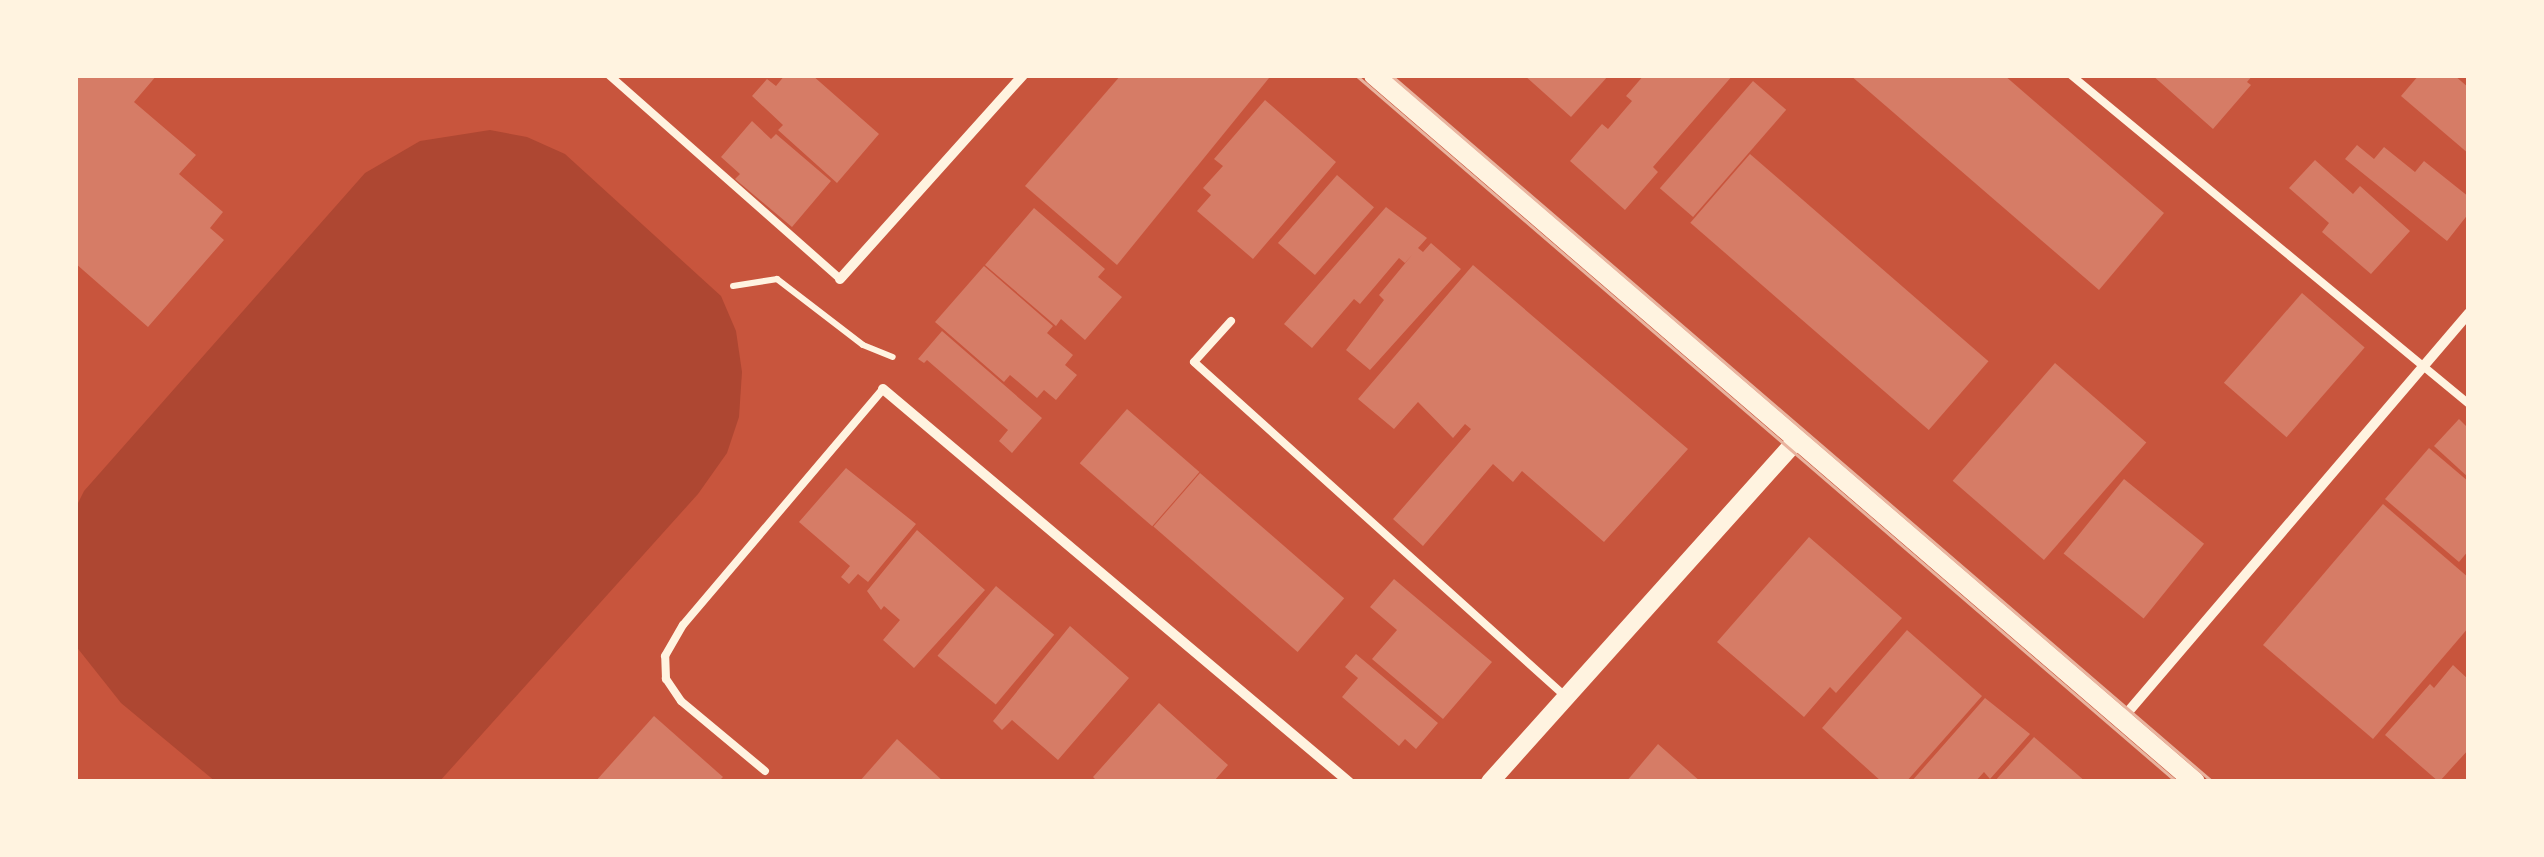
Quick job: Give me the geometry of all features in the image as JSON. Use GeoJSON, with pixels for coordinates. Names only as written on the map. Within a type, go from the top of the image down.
{"type":"FeatureCollection","features":[{"type":"Feature","properties":{"kind":"main road"},"geometry":{"type":"LineString","coordinates":[[1374,75],[2195,782]]}},
{"type":"Feature","properties":{"kind":"street"},"geometry":{"type":"LineString","coordinates":[[840,278],[1023,75]]}},
{"type":"Feature","properties":{"kind":"street"},"geometry":{"type":"LineString","coordinates":[[2122,719],[2469,313]]}},
{"type":"Feature","properties":{"kind":"street"},"geometry":{"type":"LineString","coordinates":[[883,389],[1350,782]]}},
{"type":"Feature","properties":{"kind":"street"},"geometry":{"type":"LineString","coordinates":[[1490,782],[1797,440]]}},
{"type":"Feature","properties":{"kind":"lane"},"geometry":{"type":"LineString","coordinates":[[609,75],[840,278]]}},
{"type":"Feature","properties":{"kind":"lane"},"geometry":{"type":"LineString","coordinates":[[2071,75],[2469,404]]}},
{"type":"Feature","properties":{"kind":"lane"},"geometry":{"type":"LineString","coordinates":[[1231,322],[1194,362],[1565,696]]}},
{"type":"Feature","properties":{"kind":"lane"},"geometry":{"type":"LineString","coordinates":[[765,771],[681,702],[666,679],[665,656],[682,624],[883,389]]}},
{"type":"Feature","properties":{"kind":"path"},"geometry":{"type":"LineString","coordinates":[[733,286],[776,279],[863,345],[893,357]]}},
{"type":"Feature","properties":{"kind":"shaded area"},"geometry":{"type":"Polygon","coordinates":[[[490,130],[527,137],[565,154],[721,296],[736,331],[742,372],[739,417],[727,453],[698,494],[439,782],[216,782],[121,703],[75,645],[75,509],[84,491],[365,173],[420,141],[490,130]]]}},
{"type":"Feature","properties":{"kind":"building"},"geometry":{"type":"Polygon","coordinates":[[[75,75],[157,75],[134,102],[196,155],[179,174],[223,212],[210,228],[224,240],[148,327],[75,263],[75,75]]]}},
{"type":"Feature","properties":{"kind":"building"},"geometry":{"type":"Polygon","coordinates":[[[785,75],[812,75],[879,134],[837,183],[778,130],[783,125],[752,96],[767,79],[776,86],[785,75]]]}},
{"type":"Feature","properties":{"kind":"building"},"geometry":{"type":"Polygon","coordinates":[[[1121,75],[1269,78],[1117,265],[1025,186],[1121,75]]]}},
{"type":"Feature","properties":{"kind":"building"},"geometry":{"type":"Polygon","coordinates":[[[1524,75],[1609,75],[1571,117],[1524,75]]]}},
{"type":"Feature","properties":{"kind":"building"},"geometry":{"type":"Polygon","coordinates":[[[1644,75],[1733,75],[1653,167],[1658,172],[1625,210],[1570,161],[1602,124],[1608,129],[1632,101],[1626,96],[1644,75]]]}},
{"type":"Feature","properties":{"kind":"building"},"geometry":{"type":"Polygon","coordinates":[[[1850,75],[2004,75],[2164,213],[2099,290],[1850,75]]]}},
{"type":"Feature","properties":{"kind":"building"},"geometry":{"type":"Polygon","coordinates":[[[2152,75],[2253,75],[2247,82],[2251,85],[2213,129],[2152,75]]]}},
{"type":"Feature","properties":{"kind":"building"},"geometry":{"type":"Polygon","coordinates":[[[2419,75],[2454,75],[2469,88],[2469,154],[2401,96],[2419,75]]]}},
{"type":"Feature","properties":{"kind":"building"},"geometry":{"type":"Polygon","coordinates":[[[1753,81],[1786,110],[1693,217],[1660,188],[1753,81]]]}},
{"type":"Feature","properties":{"kind":"building"},"geometry":{"type":"Polygon","coordinates":[[[1265,100],[1336,162],[1253,259],[1197,211],[1211,195],[1203,188],[1223,166],[1214,159],[1265,100]]]}},
{"type":"Feature","properties":{"kind":"building"},"geometry":{"type":"Polygon","coordinates":[[[752,121],[771,139],[776,134],[831,181],[792,227],[735,179],[740,174],[721,157],[752,121]]]}},
{"type":"Feature","properties":{"kind":"building"},"geometry":{"type":"Polygon","coordinates":[[[2357,145],[2374,159],[2384,147],[2415,172],[2424,161],[2469,197],[2469,213],[2447,241],[2345,159],[2357,145]]]}},
{"type":"Feature","properties":{"kind":"building"},"geometry":{"type":"Polygon","coordinates":[[[1750,154],[1988,361],[1929,430],[1690,223],[1750,154]]]}},
{"type":"Feature","properties":{"kind":"building"},"geometry":{"type":"Polygon","coordinates":[[[2315,160],[2353,194],[2360,186],[2410,231],[2371,274],[2322,232],[2329,223],[2289,188],[2315,160]]]}},
{"type":"Feature","properties":{"kind":"building"},"geometry":{"type":"Polygon","coordinates":[[[1337,175],[1374,207],[1315,275],[1278,243],[1337,175]]]}},
{"type":"Feature","properties":{"kind":"building"},"geometry":{"type":"Polygon","coordinates":[[[1386,207],[1427,238],[1418,248],[1423,252],[1431,243],[1461,269],[1370,370],[1346,350],[1384,300],[1379,295],[1412,255],[1405,263],[1399,258],[1360,304],[1354,299],[1312,348],[1284,324],[1386,207]]]}},
{"type":"Feature","properties":{"kind":"building"},"geometry":{"type":"Polygon","coordinates":[[[1034,208],[1105,269],[1098,277],[1122,297],[1085,340],[1061,319],[1056,326],[985,265],[1034,208]]]}},
{"type":"Feature","properties":{"kind":"building"},"geometry":{"type":"Polygon","coordinates":[[[1473,265],[1688,449],[1604,542],[1522,471],[1513,482],[1493,464],[1423,546],[1393,519],[1471,429],[1465,424],[1453,438],[1418,402],[1394,429],[1358,399],[1473,265]]]}},
{"type":"Feature","properties":{"kind":"building"},"geometry":{"type":"Polygon","coordinates":[[[984,266],[1053,326],[1047,333],[1073,355],[1065,365],[1077,375],[1056,400],[1044,390],[1037,398],[1010,375],[1004,382],[935,322],[984,266]]]}},
{"type":"Feature","properties":{"kind":"building"},"geometry":{"type":"Polygon","coordinates":[[[2302,293],[2365,347],[2287,437],[2224,383],[2302,293]]]}},
{"type":"Feature","properties":{"kind":"building"},"geometry":{"type":"Polygon","coordinates":[[[942,331],[1042,418],[1012,453],[999,441],[1008,430],[927,360],[924,363],[918,359],[942,331]]]}},
{"type":"Feature","properties":{"kind":"building"},"geometry":{"type":"Polygon","coordinates":[[[2055,363],[2146,442],[2044,560],[1953,481],[2055,363]]]}},
{"type":"Feature","properties":{"kind":"building"},"geometry":{"type":"Polygon","coordinates":[[[1127,409],[1199,472],[1152,526],[1080,463],[1127,409]]]}},
{"type":"Feature","properties":{"kind":"building"},"geometry":{"type":"Polygon","coordinates":[[[2459,419],[2469,429],[2469,478],[2434,446],[2459,419]]]}},
{"type":"Feature","properties":{"kind":"building"},"geometry":{"type":"Polygon","coordinates":[[[2429,448],[2469,482],[2469,550],[2459,562],[2385,499],[2429,448]]]}},
{"type":"Feature","properties":{"kind":"building"},"geometry":{"type":"Polygon","coordinates":[[[846,468],[916,524],[868,582],[858,574],[849,584],[841,577],[850,566],[799,522],[846,468]]]}},
{"type":"Feature","properties":{"kind":"building"},"geometry":{"type":"Polygon","coordinates":[[[1200,473],[1344,598],[1298,652],[1153,527],[1200,473]]]}},
{"type":"Feature","properties":{"kind":"building"},"geometry":{"type":"Polygon","coordinates":[[[2124,479],[2204,544],[2144,618],[2064,554],[2124,479]]]}},
{"type":"Feature","properties":{"kind":"building"},"geometry":{"type":"Polygon","coordinates":[[[2383,504],[2469,578],[2469,627],[2373,739],[2263,645],[2383,504]]]}},
{"type":"Feature","properties":{"kind":"building"},"geometry":{"type":"Polygon","coordinates":[[[917,530],[985,590],[914,668],[883,640],[900,620],[884,606],[881,610],[867,591],[917,530]]]}},
{"type":"Feature","properties":{"kind":"building"},"geometry":{"type":"Polygon","coordinates":[[[1809,537],[1902,618],[1836,693],[1830,687],[1804,717],[1717,642],[1809,537]]]}},
{"type":"Feature","properties":{"kind":"building"},"geometry":{"type":"Polygon","coordinates":[[[1394,579],[1492,662],[1443,719],[1372,659],[1397,630],[1370,607],[1394,579]]]}},
{"type":"Feature","properties":{"kind":"building"},"geometry":{"type":"Polygon","coordinates":[[[996,586],[1054,635],[996,705],[938,656],[996,586]]]}},
{"type":"Feature","properties":{"kind":"building"},"geometry":{"type":"Polygon","coordinates":[[[1070,626],[1129,678],[1058,760],[1012,720],[1002,730],[993,721],[1070,626]]]}},
{"type":"Feature","properties":{"kind":"building"},"geometry":{"type":"Polygon","coordinates":[[[1907,630],[1982,696],[1906,782],[1882,782],[1822,728],[1907,630]]]}},
{"type":"Feature","properties":{"kind":"building"},"geometry":{"type":"Polygon","coordinates":[[[1356,654],[1438,723],[1416,749],[1405,739],[1399,746],[1342,697],[1358,678],[1345,667],[1356,654]]]}},
{"type":"Feature","properties":{"kind":"building"},"geometry":{"type":"Polygon","coordinates":[[[2453,665],[2469,680],[2469,749],[2439,782],[2385,735],[2430,684],[2434,688],[2453,665]]]}},
{"type":"Feature","properties":{"kind":"building"},"geometry":{"type":"Polygon","coordinates":[[[1985,698],[2030,734],[1990,779],[1984,772],[1975,782],[1911,782],[1985,698]]]}},
{"type":"Feature","properties":{"kind":"building"},"geometry":{"type":"Polygon","coordinates":[[[1159,703],[1228,765],[1215,780],[1218,782],[1098,782],[1093,777],[1159,703]]]}},
{"type":"Feature","properties":{"kind":"building"},"geometry":{"type":"Polygon","coordinates":[[[654,716],[723,777],[718,782],[595,782],[654,716]]]}},
{"type":"Feature","properties":{"kind":"building"},"geometry":{"type":"Polygon","coordinates":[[[2034,737],[2086,782],[1994,782],[2034,737]]]}},
{"type":"Feature","properties":{"kind":"building"},"geometry":{"type":"Polygon","coordinates":[[[897,739],[944,782],[859,782],[897,739]]]}},
{"type":"Feature","properties":{"kind":"building"},"geometry":{"type":"Polygon","coordinates":[[[1658,744],[1701,782],[1626,782],[1658,744]]]}},
{"type":"Feature","properties":{"kind":"tram line"},"geometry":{"type":"LineString","coordinates":[[1356,75],[2177,782]]}},
{"type":"Feature","properties":{"kind":"tram line"},"geometry":{"type":"LineString","coordinates":[[1391,75],[2213,782]]}}]}
